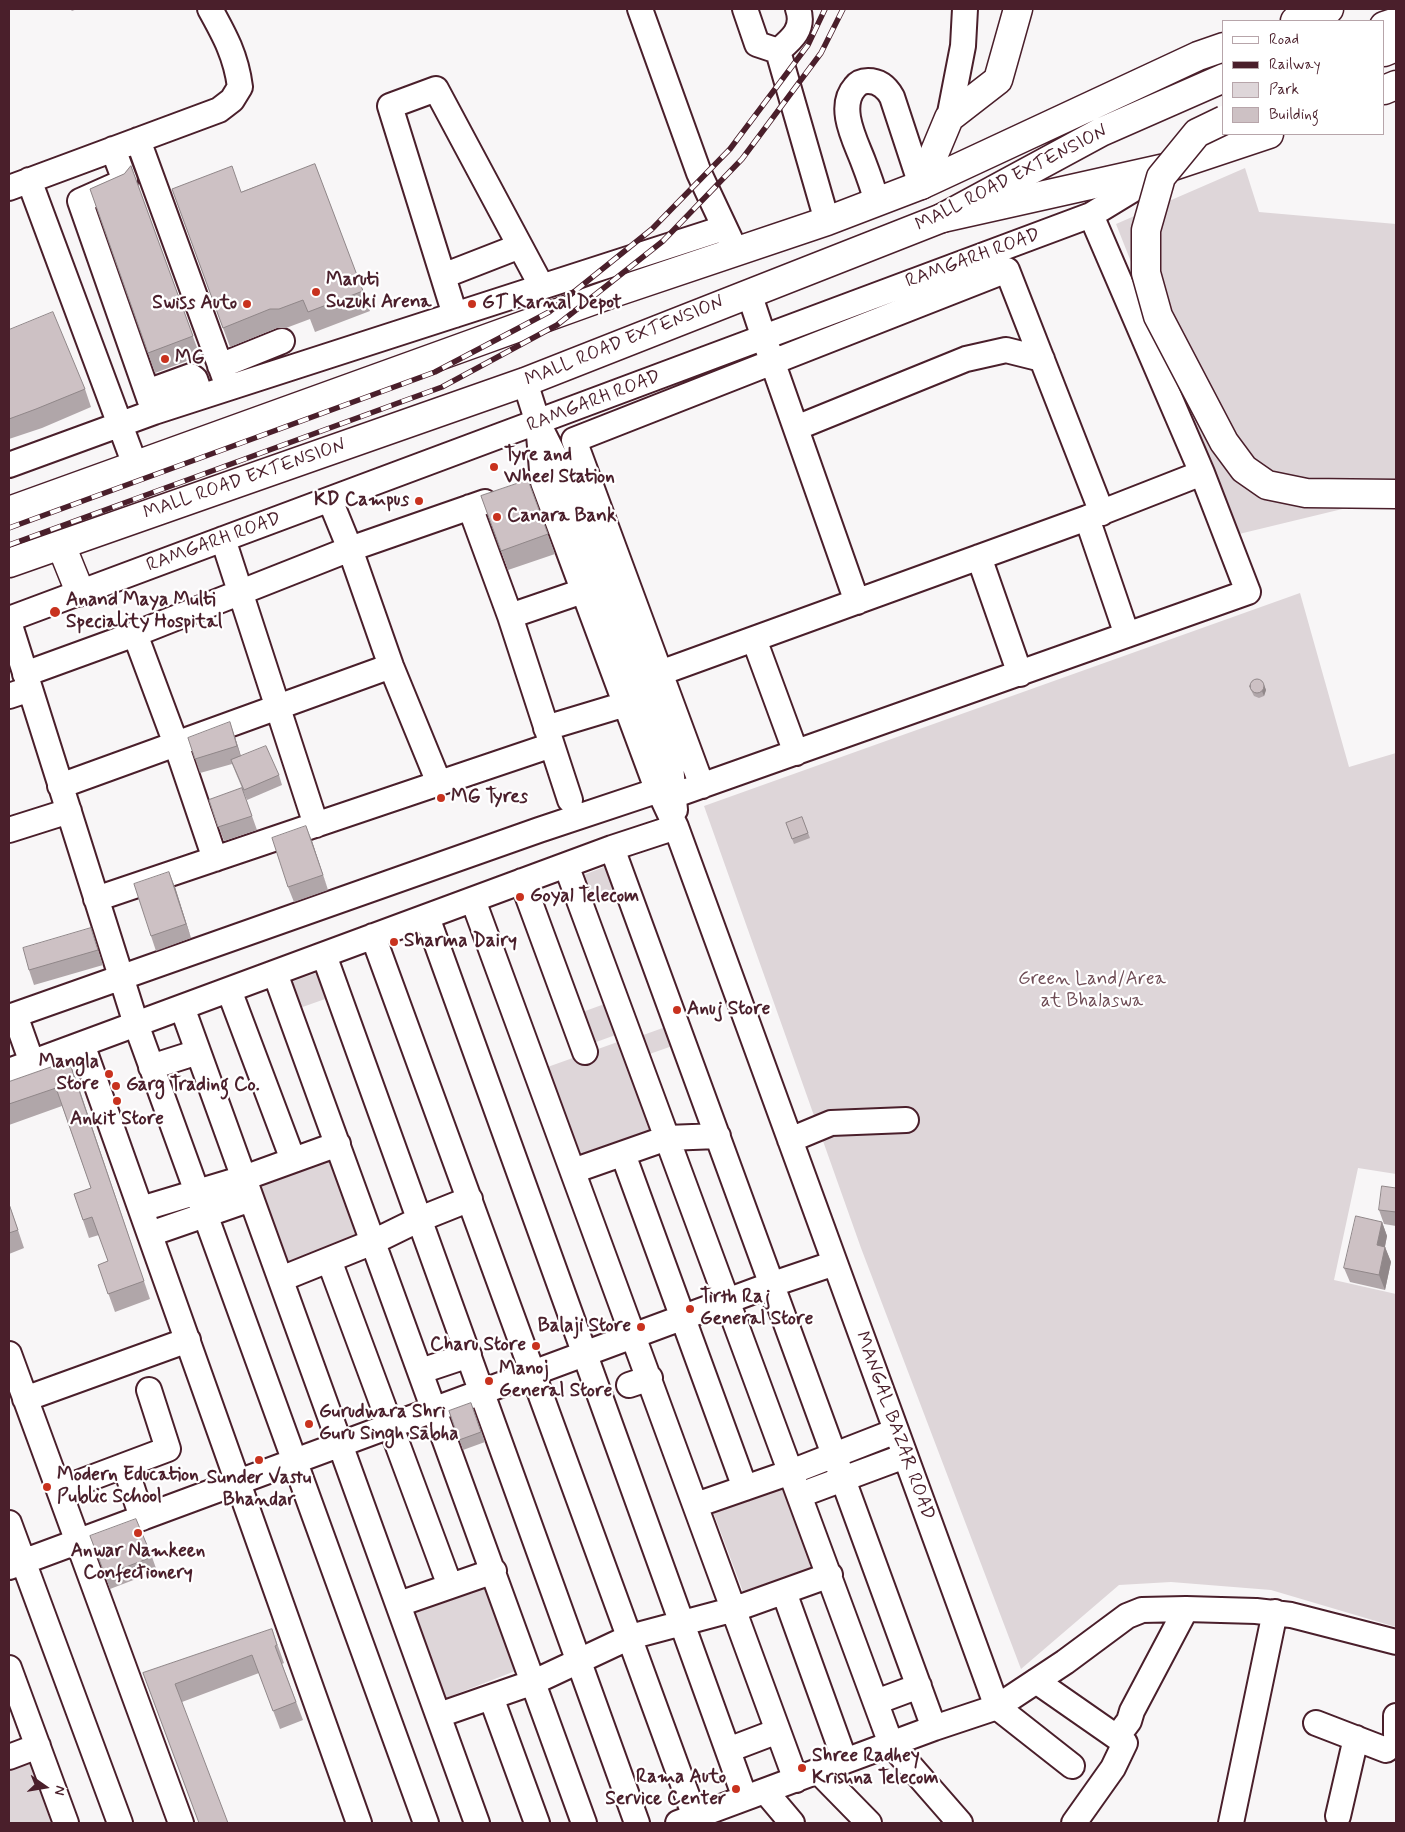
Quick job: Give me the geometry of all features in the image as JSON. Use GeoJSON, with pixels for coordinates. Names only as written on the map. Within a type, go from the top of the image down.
{"type":"FeatureCollection","features":[{"type":"Feature","properties":{"kind":"main road"},"geometry":{"type":"LineString","coordinates":[[921,185],[949,118],[998,80],[1018,9]]}},
{"type":"Feature","properties":{"kind":"main road"},"geometry":{"type":"LineString","coordinates":[[1297,20],[1329,9]]}},
{"type":"Feature","properties":{"kind":"main road","name":"MALL ROAD EXTENSION"},"geometry":{"type":"LineString","coordinates":[[9,511],[616,292],[730,240],[827,221],[878,202],[921,185],[1198,56],[1222,48]]}},
{"type":"Feature","properties":{"kind":"main road","name":"MALL ROAD EXTENSION"},"geometry":{"type":"LineString","coordinates":[[9,563],[525,382],[942,218],[1101,132],[1222,79]]}},
{"type":"Feature","properties":{"kind":"main road"},"geometry":{"type":"LineString","coordinates":[[1222,121],[1196,133],[1161,177],[1146,230],[1146,273],[1158,316],[1224,442],[1244,469],[1267,485],[1306,493],[1396,494]]}},
{"type":"Feature","properties":{"kind":"main road"},"geometry":{"type":"LineString","coordinates":[[942,218],[1170,166],[1266,135]]}},
{"type":"Feature","properties":{"kind":"main road"},"geometry":{"type":"LineString","coordinates":[[62,545],[80,592]]}},
{"type":"Feature","properties":{"kind":"street"},"geometry":{"type":"LineString","coordinates":[[135,465],[120,423],[19,184],[219,110],[232,100],[240,88],[238,66],[228,41],[210,9]]}},
{"type":"Feature","properties":{"kind":"street"},"geometry":{"type":"LineString","coordinates":[[9,465],[120,423],[150,402],[216,385],[542,287],[730,240],[699,173],[640,9]]}},
{"type":"Feature","properties":{"kind":"street"},"geometry":{"type":"LineString","coordinates":[[745,9],[757,44],[778,52]]}},
{"type":"Feature","properties":{"kind":"street"},"geometry":{"type":"LineString","coordinates":[[778,52],[796,36],[799,28],[798,9]]}},
{"type":"Feature","properties":{"kind":"street"},"geometry":{"type":"LineString","coordinates":[[949,118],[963,46],[965,9]]}},
{"type":"Feature","properties":{"kind":"street"},"geometry":{"type":"LineString","coordinates":[[778,52],[827,221]]}},
{"type":"Feature","properties":{"kind":"street"},"geometry":{"type":"LineString","coordinates":[[878,202],[849,122],[847,103],[849,93],[865,80],[874,81],[886,87],[892,97],[921,185]]}},
{"type":"Feature","properties":{"kind":"street"},"geometry":{"type":"LineString","coordinates":[[454,315],[390,106],[436,89],[542,287]]}},
{"type":"Feature","properties":{"kind":"street"},"geometry":{"type":"LineString","coordinates":[[126,144],[167,191],[216,385]]}},
{"type":"Feature","properties":{"kind":"street"},"geometry":{"type":"LineString","coordinates":[[80,201],[125,181],[126,144]]}},
{"type":"Feature","properties":{"kind":"street"},"geometry":{"type":"LineString","coordinates":[[126,144],[216,385]]}},
{"type":"Feature","properties":{"kind":"street"},"geometry":{"type":"LineString","coordinates":[[66,166],[150,402]]}},
{"type":"Feature","properties":{"kind":"street","name":"RAMGARH ROAD"},"geometry":{"type":"LineString","coordinates":[[9,620],[1091,216],[1170,166]]}},
{"type":"Feature","properties":{"kind":"street"},"geometry":{"type":"LineString","coordinates":[[18,1075],[12,1016],[529,833],[702,786],[1248,592],[1202,473],[1091,216]]}},
{"type":"Feature","properties":{"kind":"street"},"geometry":{"type":"LineString","coordinates":[[443,276],[520,246]]}},
{"type":"Feature","properties":{"kind":"street"},"geometry":{"type":"LineString","coordinates":[[702,786],[574,440],[1007,270],[1042,359],[1095,515],[1127,635]]}},
{"type":"Feature","properties":{"kind":"street"},"geometry":{"type":"LineString","coordinates":[[749,293],[857,602]]}},
{"type":"Feature","properties":{"kind":"street"},"geometry":{"type":"LineString","coordinates":[[216,385],[282,341]]}},
{"type":"Feature","properties":{"kind":"street"},"geometry":{"type":"LineString","coordinates":[[796,428],[966,359],[1006,350],[1042,359]]}},
{"type":"Feature","properties":{"kind":"street"},"geometry":{"type":"LineString","coordinates":[[525,382],[538,423],[564,475],[636,701]]}},
{"type":"Feature","properties":{"kind":"street"},"geometry":{"type":"LineString","coordinates":[[538,423],[525,488],[583,591],[636,701]]}},
{"type":"Feature","properties":{"kind":"street"},"geometry":{"type":"LineString","coordinates":[[660,673],[979,558],[1202,473]]}},
{"type":"Feature","properties":{"kind":"street"},"geometry":{"type":"LineString","coordinates":[[21,686],[135,634],[350,549],[525,488]]}},
{"type":"Feature","properties":{"kind":"street"},"geometry":{"type":"LineString","coordinates":[[330,500],[350,549],[391,666],[439,783]]}},
{"type":"Feature","properties":{"kind":"street"},"geometry":{"type":"LineString","coordinates":[[470,507],[510,616],[570,800]]}},
{"type":"Feature","properties":{"kind":"street"},"geometry":{"type":"LineString","coordinates":[[224,539],[316,825]]}},
{"type":"Feature","properties":{"kind":"street"},"geometry":{"type":"LineString","coordinates":[[979,558],[1020,674]]}},
{"type":"Feature","properties":{"kind":"street"},"geometry":{"type":"LineString","coordinates":[[510,616],[583,591]]}},
{"type":"Feature","properties":{"kind":"street"},"geometry":{"type":"LineString","coordinates":[[9,620],[21,686],[69,811],[136,1024],[426,1823]]}},
{"type":"Feature","properties":{"kind":"street"},"geometry":{"type":"LineString","coordinates":[[135,634],[176,744],[215,859]]}},
{"type":"Feature","properties":{"kind":"street"},"geometry":{"type":"LineString","coordinates":[[754,639],[796,753]]}},
{"type":"Feature","properties":{"kind":"street"},"geometry":{"type":"LineString","coordinates":[[60,786],[391,666]]}},
{"type":"Feature","properties":{"kind":"street"},"geometry":{"type":"LineString","coordinates":[[96,899],[439,783],[636,701]]}},
{"type":"Feature","properties":{"kind":"street","name":"MANGAL BAZAR ROAD"},"geometry":{"type":"LineString","coordinates":[[636,701],[654,778],[666,795],[996,1707]]}},
{"type":"Feature","properties":{"kind":"street"},"geometry":{"type":"LineString","coordinates":[[9,830],[69,811]]}},
{"type":"Feature","properties":{"kind":"street"},"geometry":{"type":"LineString","coordinates":[[18,1075],[82,1044],[612,848],[676,827]]}},
{"type":"Feature","properties":{"kind":"street"},"geometry":{"type":"LineString","coordinates":[[612,848],[934,1728]]}},
{"type":"Feature","properties":{"kind":"street"},"geometry":{"type":"LineString","coordinates":[[566,865],[891,1744],[960,1823]]}},
{"type":"Feature","properties":{"kind":"street"},"geometry":{"type":"LineString","coordinates":[[522,881],[585,1052]]}},
{"type":"Feature","properties":{"kind":"street"},"geometry":{"type":"LineString","coordinates":[[473,900],[634,1336],[639,1381],[696,1505],[796,1780]]}},
{"type":"Feature","properties":{"kind":"street"},"geometry":{"type":"LineString","coordinates":[[427,917],[728,1750],[755,1795],[792,1823]]}},
{"type":"Feature","properties":{"kind":"street"},"geometry":{"type":"LineString","coordinates":[[373,936],[697,1819],[844,1761],[996,1707],[1065,1662],[1127,1616],[1142,1610],[1186,1609],[1275,1612],[1396,1642]]}},
{"type":"Feature","properties":{"kind":"street"},"geometry":{"type":"LineString","coordinates":[[324,955],[637,1823]]}},
{"type":"Feature","properties":{"kind":"street"},"geometry":{"type":"LineString","coordinates":[[275,973],[494,1571],[584,1823]]}},
{"type":"Feature","properties":{"kind":"street"},"geometry":{"type":"LineString","coordinates":[[230,990],[293,1160]]}},
{"type":"Feature","properties":{"kind":"street"},"geometry":{"type":"LineString","coordinates":[[182,1007],[477,1823]]}},
{"type":"Feature","properties":{"kind":"street"},"geometry":{"type":"LineString","coordinates":[[82,1044],[238,1482],[281,1632],[359,1823]]}},
{"type":"Feature","properties":{"kind":"street"},"geometry":{"type":"LineString","coordinates":[[152,1067],[198,1052]]}},
{"type":"Feature","properties":{"kind":"street"},"geometry":{"type":"LineString","coordinates":[[18,1075],[70,1067]]}},
{"type":"Feature","properties":{"kind":"street"},"geometry":{"type":"LineString","coordinates":[[790,1140],[831,1123],[906,1120]]}},
{"type":"Feature","properties":{"kind":"street"},"geometry":{"type":"LineString","coordinates":[[574,1172],[667,1138],[718,1136]]}},
{"type":"Feature","properties":{"kind":"street"},"geometry":{"type":"LineString","coordinates":[[150,1234],[206,1215],[293,1160],[338,1144]]}},
{"type":"Feature","properties":{"kind":"street"},"geometry":{"type":"LineString","coordinates":[[623,1154],[746,1488]]}},
{"type":"Feature","properties":{"kind":"street"},"geometry":{"type":"LineString","coordinates":[[141,1209],[197,1192],[248,1188]]}},
{"type":"Feature","properties":{"kind":"street"},"geometry":{"type":"LineString","coordinates":[[281,1279],[373,1242],[420,1219],[470,1199]]}},
{"type":"Feature","properties":{"kind":"street"},"geometry":{"type":"LineString","coordinates":[[329,1260],[450,1586]]}},
{"type":"Feature","properties":{"kind":"street"},"geometry":{"type":"LineString","coordinates":[[16,1564],[773,1284],[835,1263]]}},
{"type":"Feature","properties":{"kind":"street"},"geometry":{"type":"LineString","coordinates":[[25,1398],[188,1340]]}},
{"type":"Feature","properties":{"kind":"street"},"geometry":{"type":"LineString","coordinates":[[9,1354],[78,1541],[139,1680],[181,1823]]}},
{"type":"Feature","properties":{"kind":"street"},"geometry":{"type":"LineString","coordinates":[[421,1371],[469,1355]]}},
{"type":"Feature","properties":{"kind":"street"},"geometry":{"type":"LineString","coordinates":[[59,1490],[168,1449],[149,1390]]}},
{"type":"Feature","properties":{"kind":"street"},"geometry":{"type":"LineString","coordinates":[[696,1505],[791,1472],[896,1431]]}},
{"type":"Feature","properties":{"kind":"street"},"geometry":{"type":"LineString","coordinates":[[800,1495],[905,1456]]}},
{"type":"Feature","properties":{"kind":"street"},"geometry":{"type":"LineString","coordinates":[[125,1466],[142,1518]]}},
{"type":"Feature","properties":{"kind":"street"},"geometry":{"type":"LineString","coordinates":[[9,1523],[16,1564],[120,1823]]}},
{"type":"Feature","properties":{"kind":"street"},"geometry":{"type":"LineString","coordinates":[[399,1604],[494,1571]]}},
{"type":"Feature","properties":{"kind":"street"},"geometry":{"type":"LineString","coordinates":[[439,1715],[534,1682],[630,1638],[735,1609],[830,1575]]}},
{"type":"Feature","properties":{"kind":"street"},"geometry":{"type":"LineString","coordinates":[[784,1592],[844,1761]]}},
{"type":"Feature","properties":{"kind":"street"},"geometry":{"type":"LineString","coordinates":[[1117,1737],[1129,1721],[1132,1711],[1186,1609]]}},
{"type":"Feature","properties":{"kind":"street"},"geometry":{"type":"LineString","coordinates":[[1231,1823],[1275,1612]]}},
{"type":"Feature","properties":{"kind":"street"},"geometry":{"type":"LineString","coordinates":[[9,1668],[66,1823]]}},
{"type":"Feature","properties":{"kind":"street"},"geometry":{"type":"LineString","coordinates":[[1036,1681],[1125,1743],[1118,1759],[1074,1823]]}},
{"type":"Feature","properties":{"kind":"street"},"geometry":{"type":"LineString","coordinates":[[876,1702],[919,1686]]}},
{"type":"Feature","properties":{"kind":"street"},"geometry":{"type":"LineString","coordinates":[[491,1697],[536,1823]]}},
{"type":"Feature","properties":{"kind":"street"},"geometry":{"type":"LineString","coordinates":[[996,1707],[1072,1766]]}},
{"type":"Feature","properties":{"kind":"street"},"geometry":{"type":"LineString","coordinates":[[1396,1716],[1396,1735]]}},
{"type":"Feature","properties":{"kind":"street"},"geometry":{"type":"LineString","coordinates":[[1316,1723],[1386,1750],[1396,1742]]}},
{"type":"Feature","properties":{"kind":"street"},"geometry":{"type":"LineString","coordinates":[[728,1750],[778,1731]]}},
{"type":"Feature","properties":{"kind":"street"},"geometry":{"type":"LineString","coordinates":[[1338,1816],[1356,1738]]}},
{"type":"Feature","properties":{"kind":"street"},"geometry":{"type":"LineString","coordinates":[[9,1757],[38,1746]]}},
{"type":"Feature","properties":{"kind":"street"},"geometry":{"type":"LineString","coordinates":[[818,1771],[869,1823]]}},
{"type":"Feature","properties":{"kind":"green space"},"geometry":{"type":"Polygon","coordinates":[[[1245,168],[1259,212],[1396,224],[1396,496],[1239,534],[1116,224],[1245,168]]]}},
{"type":"Feature","properties":{"kind":"green space","name":"Green Land/Area at Bhalaswa"},"geometry":{"type":"Polygon","coordinates":[[[1300,593],[1349,767],[1396,753],[1396,1174],[1358,1168],[1334,1280],[1396,1294],[1396,1627],[1271,1590],[1171,1582],[1119,1585],[1021,1669],[861,1248],[704,806],[1300,593]]]}},
{"type":"Feature","properties":{"kind":"green space"},"geometry":{"type":"Polygon","coordinates":[[[609,865],[618,887],[584,900],[576,878],[609,865]]]}},
{"type":"Feature","properties":{"kind":"green space"},"geometry":{"type":"Polygon","coordinates":[[[319,972],[328,998],[294,1010],[285,984],[319,972]]]}},
{"type":"Feature","properties":{"kind":"green space"},"geometry":{"type":"Polygon","coordinates":[[[610,1002],[621,1033],[588,1045],[577,1014],[610,1002]]]}},
{"type":"Feature","properties":{"kind":"green space"},"geometry":{"type":"Polygon","coordinates":[[[671,1025],[678,1044],[641,1057],[635,1038],[671,1025]]]}},
{"type":"Feature","properties":{"kind":"green space"},"geometry":{"type":"Polygon","coordinates":[[[626,1039],[658,1135],[577,1165],[542,1069],[626,1039]]]}},
{"type":"Feature","properties":{"kind":"green space"},"geometry":{"type":"Polygon","coordinates":[[[331,1153],[364,1242],[287,1271],[254,1182],[331,1153]]]}},
{"type":"Feature","properties":{"kind":"green space"},"geometry":{"type":"Polygon","coordinates":[[[789,1480],[822,1568],[745,1597],[712,1509],[789,1480]]]}},
{"type":"Feature","properties":{"kind":"green space"},"geometry":{"type":"Polygon","coordinates":[[[490,1580],[523,1668],[446,1698],[413,1609],[490,1580]]]}},
{"type":"Feature","properties":{"kind":"green space"},"geometry":{"type":"Polygon","coordinates":[[[32,1754],[57,1823],[9,1823],[9,1763],[32,1754]]]}},
{"type":"Feature","properties":{"kind":"building"},"geometry":{"type":"Polygon","coordinates":[[[315,164],[363,291],[308,312],[303,300],[279,309],[270,309],[223,328],[172,189],[232,166],[241,192],[315,164]]]}},
{"type":"Feature","properties":{"kind":"building"},"geometry":{"type":"Polygon","coordinates":[[[131,166],[193,336],[148,353],[90,189],[124,174],[131,166]]]}},
{"type":"Feature","properties":{"kind":"building"},"geometry":{"type":"Polygon","coordinates":[[[53,312],[85,389],[9,419],[9,330],[53,312]]]}},
{"type":"Feature","properties":{"kind":"building"},"geometry":{"type":"Polygon","coordinates":[[[528,480],[548,534],[501,551],[481,496],[528,480]]]}},
{"type":"Feature","properties":{"kind":"building"},"geometry":{"type":"Polygon","coordinates":[[[1254,679],[1260,679],[1264,686],[1260,693],[1254,693],[1250,689],[1250,683],[1254,679]]]}},
{"type":"Feature","properties":{"kind":"building"},"geometry":{"type":"Polygon","coordinates":[[[230,722],[237,746],[195,759],[188,738],[230,722]]]}},
{"type":"Feature","properties":{"kind":"building"},"geometry":{"type":"Polygon","coordinates":[[[266,746],[279,775],[244,790],[231,760],[266,746]]]}},
{"type":"Feature","properties":{"kind":"building"},"geometry":{"type":"Polygon","coordinates":[[[242,788],[252,816],[218,827],[209,800],[242,788]]]}},
{"type":"Feature","properties":{"kind":"building"},"geometry":{"type":"Polygon","coordinates":[[[802,817],[808,833],[792,839],[786,823],[802,817]]]}},
{"type":"Feature","properties":{"kind":"building"},"geometry":{"type":"Polygon","coordinates":[[[306,826],[323,875],[288,887],[272,838],[306,826]]]}},
{"type":"Feature","properties":{"kind":"building"},"geometry":{"type":"Polygon","coordinates":[[[169,872],[186,924],[151,936],[134,884],[169,872]]]}},
{"type":"Feature","properties":{"kind":"building"},"geometry":{"type":"Polygon","coordinates":[[[91,928],[98,950],[29,970],[23,948],[91,928]]]}},
{"type":"Feature","properties":{"kind":"building"},"geometry":{"type":"Polygon","coordinates":[[[69,1061],[144,1281],[108,1294],[98,1265],[108,1261],[92,1217],[83,1220],[74,1194],[91,1188],[56,1088],[9,1104],[9,1082],[69,1061]]]}},
{"type":"Feature","properties":{"kind":"building"},"geometry":{"type":"Polygon","coordinates":[[[1382,1186],[1396,1188],[1396,1212],[1379,1210],[1382,1186]]]}},
{"type":"Feature","properties":{"kind":"building"},"geometry":{"type":"Polygon","coordinates":[[[9,1204],[18,1230],[9,1233],[9,1204]]]}},
{"type":"Feature","properties":{"kind":"building"},"geometry":{"type":"Polygon","coordinates":[[[1356,1216],[1382,1222],[1377,1245],[1385,1247],[1379,1275],[1344,1268],[1356,1216]]]}},
{"type":"Feature","properties":{"kind":"building"},"geometry":{"type":"Polygon","coordinates":[[[471,1403],[481,1432],[459,1440],[449,1411],[471,1403]]]}},
{"type":"Feature","properties":{"kind":"building"},"geometry":{"type":"Polygon","coordinates":[[[136,1519],[152,1557],[105,1575],[90,1536],[136,1519]]]}},
{"type":"Feature","properties":{"kind":"building"},"geometry":{"type":"Polygon","coordinates":[[[272,1629],[277,1645],[275,1646],[296,1702],[273,1711],[252,1655],[175,1684],[228,1823],[199,1823],[143,1673],[272,1629]]]}},
{"type":"Feature","properties":{"kind":"railway"},"geometry":{"type":"LineString","coordinates":[[9,528],[435,372],[549,312],[652,229],[730,149],[808,45],[825,9]]}},
{"type":"Feature","properties":{"kind":"railway"},"geometry":{"type":"LineString","coordinates":[[9,545],[442,387],[557,325],[663,241],[742,159],[821,53],[843,9]]}},
{"type":"Feature","properties":{"kind":"place","name":"Maruti Suzuki Arena"},"geometry":{"type":"Point","coordinates":[316,292]}},
{"type":"Feature","properties":{"kind":"place","name":"Swiss Auto"},"geometry":{"type":"Point","coordinates":[247,304]}},
{"type":"Feature","properties":{"kind":"place","name":"GT Karnal Depot"},"geometry":{"type":"Point","coordinates":[472,304]}},
{"type":"Feature","properties":{"kind":"place","name":"MG"},"geometry":{"type":"Point","coordinates":[165,359]}},
{"type":"Feature","properties":{"kind":"place","name":"Tyre and Wheel Station"},"geometry":{"type":"Point","coordinates":[494,467]}},
{"type":"Feature","properties":{"kind":"place","name":"KD Campus"},"geometry":{"type":"Point","coordinates":[419,501]}},
{"type":"Feature","properties":{"kind":"place","name":"Canara Bank"},"geometry":{"type":"Point","coordinates":[497,517]}},
{"type":"Feature","properties":{"kind":"place","name":"Anand Maya Multi Speciality Hospital"},"geometry":{"type":"Point","coordinates":[55,612]}},
{"type":"Feature","properties":{"kind":"place","name":"MG Tyres"},"geometry":{"type":"Point","coordinates":[441,798]}},
{"type":"Feature","properties":{"kind":"place","name":"Goyal Telecom"},"geometry":{"type":"Point","coordinates":[520,897]}},
{"type":"Feature","properties":{"kind":"place","name":"Sharma Dairy"},"geometry":{"type":"Point","coordinates":[394,942]}},
{"type":"Feature","properties":{"kind":"place","name":"Anuj Store"},"geometry":{"type":"Point","coordinates":[677,1010]}},
{"type":"Feature","properties":{"kind":"place","name":"Mangla Store"},"geometry":{"type":"Point","coordinates":[109,1074]}},
{"type":"Feature","properties":{"kind":"place","name":"Garg Trading Co."},"geometry":{"type":"Point","coordinates":[116,1086]}},
{"type":"Feature","properties":{"kind":"place","name":"Ankit Store"},"geometry":{"type":"Point","coordinates":[117,1101]}},
{"type":"Feature","properties":{"kind":"place","name":"Tirth Raj General Store"},"geometry":{"type":"Point","coordinates":[690,1309]}},
{"type":"Feature","properties":{"kind":"place","name":"Balaji Store"},"geometry":{"type":"Point","coordinates":[641,1327]}},
{"type":"Feature","properties":{"kind":"place","name":"Charu Store"},"geometry":{"type":"Point","coordinates":[536,1346]}},
{"type":"Feature","properties":{"kind":"place","name":"Manoj General Store"},"geometry":{"type":"Point","coordinates":[489,1381]}},
{"type":"Feature","properties":{"kind":"place","name":"Gurudwara Shri Guru Singh Sabha"},"geometry":{"type":"Point","coordinates":[309,1424]}},
{"type":"Feature","properties":{"kind":"place","name":"Sunder Vastu Bhandar"},"geometry":{"type":"Point","coordinates":[259,1460]}},
{"type":"Feature","properties":{"kind":"place","name":"Modern Education Public School"},"geometry":{"type":"Point","coordinates":[47,1487]}},
{"type":"Feature","properties":{"kind":"place","name":"Anwar Namkeen Confectionery"},"geometry":{"type":"Point","coordinates":[138,1533]}},
{"type":"Feature","properties":{"kind":"place","name":"Shree Radhey Krishna Telecom"},"geometry":{"type":"Point","coordinates":[802,1768]}},
{"type":"Feature","properties":{"kind":"place","name":"Rama Auto Service Center"},"geometry":{"type":"Point","coordinates":[736,1789]}}]}
